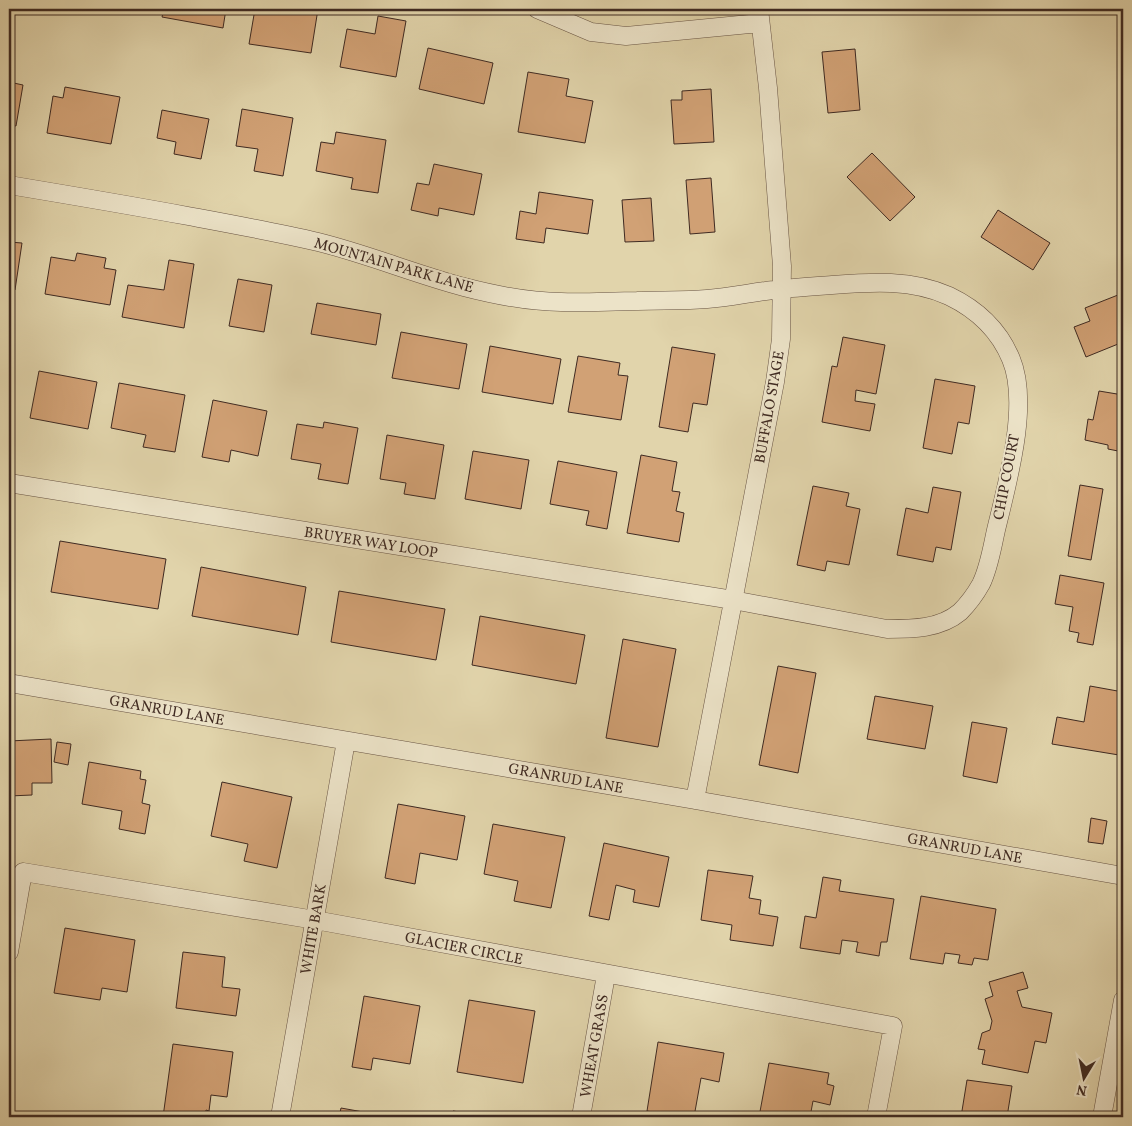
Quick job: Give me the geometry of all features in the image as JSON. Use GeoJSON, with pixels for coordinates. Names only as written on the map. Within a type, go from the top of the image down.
{"type":"FeatureCollection","features":[{"type":"Feature","properties":{"kind":"street"},"geometry":{"type":"LineString","coordinates":[[537,9],[591,32],[626,36],[760,16]]}},
{"type":"Feature","properties":{"kind":"street","name":"BUFFALO STAGE"},"geometry":{"type":"LineString","coordinates":[[695,800],[775,382],[781,339],[783,289],[768,88],[760,16]]}},
{"type":"Feature","properties":{"kind":"street","name":"MOUNTAIN PARK LANE"},"geometry":{"type":"LineString","coordinates":[[9,186],[168,212],[319,242],[466,288],[521,299],[559,302],[705,300],[783,289]]}},
{"type":"Feature","properties":{"kind":"street","name":"CHIP COURT"},"geometry":{"type":"LineString","coordinates":[[733,600],[887,628],[926,627],[944,622],[959,612],[981,584],[987,568],[1005,493],[1015,434],[1019,396],[1011,359],[991,326],[978,313],[962,303],[929,288],[894,283],[857,283],[783,289]]}},
{"type":"Feature","properties":{"kind":"street","name":"BRUYER WAY LOOP"},"geometry":{"type":"LineString","coordinates":[[9,483],[733,600]]}},
{"type":"Feature","properties":{"kind":"street","name":"GRANRUD LANE"},"geometry":{"type":"LineString","coordinates":[[9,683],[695,800],[1123,876]]}},
{"type":"Feature","properties":{"kind":"street","name":"WHITE BARK"},"geometry":{"type":"LineString","coordinates":[[280,1117],[346,741]]}},
{"type":"Feature","properties":{"kind":"street","name":"GLACIER CIRCLE"},"geometry":{"type":"LineString","coordinates":[[9,952],[24,872],[315,920],[893,1026],[876,1117]]}},
{"type":"Feature","properties":{"kind":"street","name":"WHEAT GRASS"},"geometry":{"type":"LineString","coordinates":[[581,1117],[606,974]]}},
{"type":"Feature","properties":{"kind":"street"},"geometry":{"type":"LineString","coordinates":[[1102,1117],[1123,1000]]}},
{"type":"Feature","properties":{"kind":"building"},"geometry":{"type":"Polygon","coordinates":[[[164,9],[226,9],[223,28],[162,17],[164,9]]]}},
{"type":"Feature","properties":{"kind":"building"},"geometry":{"type":"Polygon","coordinates":[[[255,9],[318,9],[311,53],[249,44],[255,9]]]}},
{"type":"Feature","properties":{"kind":"building"},"geometry":{"type":"Polygon","coordinates":[[[378,16],[406,21],[396,77],[340,67],[347,29],[375,34],[378,16]]]}},
{"type":"Feature","properties":{"kind":"building"},"geometry":{"type":"Polygon","coordinates":[[[428,48],[493,63],[484,104],[419,89],[428,48]]]}},
{"type":"Feature","properties":{"kind":"building"},"geometry":{"type":"Polygon","coordinates":[[[855,49],[860,110],[828,113],[822,52],[855,49]]]}},
{"type":"Feature","properties":{"kind":"building"},"geometry":{"type":"Polygon","coordinates":[[[528,72],[569,79],[566,96],[593,101],[585,143],[518,132],[528,72]]]}},
{"type":"Feature","properties":{"kind":"building"},"geometry":{"type":"Polygon","coordinates":[[[9,82],[23,85],[16,126],[9,125],[9,82]]]}},
{"type":"Feature","properties":{"kind":"building"},"geometry":{"type":"Polygon","coordinates":[[[65,87],[120,97],[111,144],[47,133],[53,96],[63,98],[65,87]]]}},
{"type":"Feature","properties":{"kind":"building"},"geometry":{"type":"Polygon","coordinates":[[[711,89],[714,142],[674,144],[671,100],[682,100],[682,91],[711,89]]]}},
{"type":"Feature","properties":{"kind":"building"},"geometry":{"type":"Polygon","coordinates":[[[242,109],[293,118],[283,176],[254,171],[258,149],[236,146],[242,109]]]}},
{"type":"Feature","properties":{"kind":"building"},"geometry":{"type":"Polygon","coordinates":[[[162,110],[209,119],[201,159],[174,154],[176,142],[157,138],[162,110]]]}},
{"type":"Feature","properties":{"kind":"building"},"geometry":{"type":"Polygon","coordinates":[[[336,132],[386,140],[378,193],[351,189],[353,178],[316,171],[321,142],[334,144],[336,132]]]}},
{"type":"Feature","properties":{"kind":"building"},"geometry":{"type":"Polygon","coordinates":[[[872,153],[915,197],[890,221],[847,177],[872,153]]]}},
{"type":"Feature","properties":{"kind":"building"},"geometry":{"type":"Polygon","coordinates":[[[434,164],[482,174],[474,215],[439,208],[438,216],[411,210],[417,183],[429,185],[434,164]]]}},
{"type":"Feature","properties":{"kind":"building"},"geometry":{"type":"Polygon","coordinates":[[[711,178],[715,232],[690,234],[686,180],[711,178]]]}},
{"type":"Feature","properties":{"kind":"building"},"geometry":{"type":"Polygon","coordinates":[[[539,192],[593,200],[588,234],[546,228],[544,243],[516,239],[520,211],[536,214],[539,192]]]}},
{"type":"Feature","properties":{"kind":"building"},"geometry":{"type":"Polygon","coordinates":[[[651,198],[654,241],[625,242],[622,200],[651,198]]]}},
{"type":"Feature","properties":{"kind":"building"},"geometry":{"type":"Polygon","coordinates":[[[998,210],[1050,243],[1033,270],[981,237],[998,210]]]}},
{"type":"Feature","properties":{"kind":"building"},"geometry":{"type":"Polygon","coordinates":[[[9,242],[22,243],[15,290],[9,290],[9,242]]]}},
{"type":"Feature","properties":{"kind":"building"},"geometry":{"type":"Polygon","coordinates":[[[77,253],[106,258],[104,268],[116,270],[110,305],[45,294],[51,257],[75,261],[77,253]]]}},
{"type":"Feature","properties":{"kind":"building"},"geometry":{"type":"Polygon","coordinates":[[[169,260],[194,264],[184,328],[122,317],[128,285],[164,290],[169,260]]]}},
{"type":"Feature","properties":{"kind":"building"},"geometry":{"type":"Polygon","coordinates":[[[238,279],[272,285],[264,332],[229,326],[238,279]]]}},
{"type":"Feature","properties":{"kind":"building"},"geometry":{"type":"Polygon","coordinates":[[[1123,293],[1123,342],[1086,357],[1074,327],[1090,321],[1085,308],[1123,293]]]}},
{"type":"Feature","properties":{"kind":"building"},"geometry":{"type":"Polygon","coordinates":[[[317,303],[381,314],[376,345],[311,334],[317,303]]]}},
{"type":"Feature","properties":{"kind":"building"},"geometry":{"type":"Polygon","coordinates":[[[401,332],[467,344],[459,389],[392,378],[401,332]]]}},
{"type":"Feature","properties":{"kind":"building"},"geometry":{"type":"Polygon","coordinates":[[[843,337],[885,345],[876,394],[856,390],[855,401],[875,404],[870,431],[822,422],[832,366],[837,367],[843,337]]]}},
{"type":"Feature","properties":{"kind":"building"},"geometry":{"type":"Polygon","coordinates":[[[490,346],[561,359],[553,404],[482,392],[490,346]]]}},
{"type":"Feature","properties":{"kind":"building"},"geometry":{"type":"Polygon","coordinates":[[[672,347],[715,354],[707,405],[693,403],[688,432],[659,427],[672,347]]]}},
{"type":"Feature","properties":{"kind":"building"},"geometry":{"type":"Polygon","coordinates":[[[578,356],[620,363],[618,375],[628,376],[621,420],[568,412],[578,356]]]}},
{"type":"Feature","properties":{"kind":"building"},"geometry":{"type":"Polygon","coordinates":[[[39,371],[97,382],[88,429],[30,418],[39,371]]]}},
{"type":"Feature","properties":{"kind":"building"},"geometry":{"type":"Polygon","coordinates":[[[935,379],[975,386],[969,424],[958,422],[952,454],[923,448],[935,379]]]}},
{"type":"Feature","properties":{"kind":"building"},"geometry":{"type":"Polygon","coordinates":[[[119,383],[185,395],[175,452],[143,447],[146,435],[111,428],[119,383]]]}},
{"type":"Feature","properties":{"kind":"building"},"geometry":{"type":"Polygon","coordinates":[[[1099,391],[1123,395],[1123,452],[1108,449],[1108,445],[1085,440],[1088,419],[1093,420],[1099,391]]]}},
{"type":"Feature","properties":{"kind":"building"},"geometry":{"type":"Polygon","coordinates":[[[213,400],[267,411],[258,456],[231,450],[229,462],[202,457],[213,400]]]}},
{"type":"Feature","properties":{"kind":"building"},"geometry":{"type":"Polygon","coordinates":[[[324,422],[358,428],[348,484],[318,479],[321,464],[291,459],[297,424],[323,428],[324,422]]]}},
{"type":"Feature","properties":{"kind":"building"},"geometry":{"type":"Polygon","coordinates":[[[387,435],[444,445],[435,499],[404,494],[406,483],[380,479],[387,435]]]}},
{"type":"Feature","properties":{"kind":"building"},"geometry":{"type":"Polygon","coordinates":[[[473,451],[529,460],[521,509],[465,499],[473,451]]]}},
{"type":"Feature","properties":{"kind":"building"},"geometry":{"type":"Polygon","coordinates":[[[641,455],[677,462],[672,491],[680,492],[676,511],[684,513],[679,542],[627,533],[641,455]]]}},
{"type":"Feature","properties":{"kind":"building"},"geometry":{"type":"Polygon","coordinates":[[[558,461],[617,472],[607,529],[586,525],[589,511],[550,504],[558,461]]]}},
{"type":"Feature","properties":{"kind":"building"},"geometry":{"type":"Polygon","coordinates":[[[1080,485],[1103,489],[1091,560],[1068,556],[1080,485]]]}},
{"type":"Feature","properties":{"kind":"building"},"geometry":{"type":"Polygon","coordinates":[[[813,486],[849,493],[846,506],[860,509],[849,565],[827,561],[825,571],[797,565],[813,486]]]}},
{"type":"Feature","properties":{"kind":"building"},"geometry":{"type":"Polygon","coordinates":[[[933,487],[961,492],[951,550],[936,547],[933,562],[897,555],[906,508],[928,513],[933,487]]]}},
{"type":"Feature","properties":{"kind":"building"},"geometry":{"type":"Polygon","coordinates":[[[60,541],[166,559],[158,609],[51,592],[60,541]]]}},
{"type":"Feature","properties":{"kind":"building"},"geometry":{"type":"Polygon","coordinates":[[[201,567],[306,587],[298,635],[192,616],[201,567]]]}},
{"type":"Feature","properties":{"kind":"building"},"geometry":{"type":"Polygon","coordinates":[[[1060,575],[1104,583],[1093,645],[1077,642],[1079,633],[1069,631],[1073,607],[1055,604],[1060,575]]]}},
{"type":"Feature","properties":{"kind":"building"},"geometry":{"type":"Polygon","coordinates":[[[339,591],[445,609],[436,660],[331,642],[339,591]]]}},
{"type":"Feature","properties":{"kind":"building"},"geometry":{"type":"Polygon","coordinates":[[[480,616],[585,635],[576,684],[472,665],[480,616]]]}},
{"type":"Feature","properties":{"kind":"building"},"geometry":{"type":"Polygon","coordinates":[[[623,639],[676,649],[658,747],[606,738],[623,639]]]}},
{"type":"Feature","properties":{"kind":"building"},"geometry":{"type":"Polygon","coordinates":[[[778,666],[816,673],[798,773],[759,765],[778,666]]]}},
{"type":"Feature","properties":{"kind":"building"},"geometry":{"type":"Polygon","coordinates":[[[1090,686],[1123,692],[1123,729],[1119,755],[1052,744],[1057,717],[1084,722],[1090,686]]]}},
{"type":"Feature","properties":{"kind":"building"},"geometry":{"type":"Polygon","coordinates":[[[875,696],[933,706],[925,749],[867,739],[875,696]]]}},
{"type":"Feature","properties":{"kind":"building"},"geometry":{"type":"Polygon","coordinates":[[[972,722],[1007,728],[997,783],[963,776],[972,722]]]}},
{"type":"Feature","properties":{"kind":"building"},"geometry":{"type":"Polygon","coordinates":[[[51,739],[52,783],[32,783],[32,795],[9,796],[9,741],[51,739]]]}},
{"type":"Feature","properties":{"kind":"building"},"geometry":{"type":"Polygon","coordinates":[[[57,742],[71,744],[68,765],[54,762],[57,742]]]}},
{"type":"Feature","properties":{"kind":"building"},"geometry":{"type":"Polygon","coordinates":[[[89,762],[141,771],[140,779],[146,780],[142,803],[150,805],[145,834],[119,829],[122,811],[82,804],[89,762]]]}},
{"type":"Feature","properties":{"kind":"building"},"geometry":{"type":"Polygon","coordinates":[[[222,782],[292,797],[277,868],[244,861],[248,844],[211,836],[222,782]]]}},
{"type":"Feature","properties":{"kind":"building"},"geometry":{"type":"Polygon","coordinates":[[[398,804],[465,816],[457,860],[420,853],[415,884],[385,878],[398,804]]]}},
{"type":"Feature","properties":{"kind":"building"},"geometry":{"type":"Polygon","coordinates":[[[1091,818],[1107,821],[1103,844],[1088,842],[1091,818]]]}},
{"type":"Feature","properties":{"kind":"building"},"geometry":{"type":"Polygon","coordinates":[[[493,824],[565,837],[551,908],[514,901],[518,881],[484,874],[493,824]]]}},
{"type":"Feature","properties":{"kind":"building"},"geometry":{"type":"Polygon","coordinates":[[[604,843],[669,857],[659,907],[633,902],[635,890],[616,885],[609,920],[589,916],[604,843]]]}},
{"type":"Feature","properties":{"kind":"building"},"geometry":{"type":"Polygon","coordinates":[[[708,870],[753,876],[749,898],[761,900],[759,914],[778,917],[773,946],[730,940],[732,925],[701,920],[708,870]]]}},
{"type":"Feature","properties":{"kind":"building"},"geometry":{"type":"Polygon","coordinates":[[[823,877],[841,880],[839,891],[894,899],[887,942],[881,942],[879,956],[856,952],[858,942],[842,940],[840,954],[800,948],[805,916],[816,918],[823,877]]]}},
{"type":"Feature","properties":{"kind":"building"},"geometry":{"type":"Polygon","coordinates":[[[921,896],[996,909],[988,960],[974,958],[972,965],[958,963],[960,955],[945,953],[943,964],[910,959],[921,896]]]}},
{"type":"Feature","properties":{"kind":"building"},"geometry":{"type":"Polygon","coordinates":[[[65,928],[135,940],[127,992],[102,988],[100,1000],[54,993],[65,928]]]}},
{"type":"Feature","properties":{"kind":"building"},"geometry":{"type":"Polygon","coordinates":[[[183,952],[225,957],[222,987],[240,989],[236,1016],[176,1008],[183,952]]]}},
{"type":"Feature","properties":{"kind":"building"},"geometry":{"type":"Polygon","coordinates":[[[1023,972],[1028,988],[1017,991],[1022,1007],[1052,1013],[1046,1043],[1035,1041],[1028,1073],[982,1064],[985,1050],[978,1049],[982,1033],[990,1030],[992,1021],[985,999],[993,996],[989,982],[1023,972]]]}},
{"type":"Feature","properties":{"kind":"building"},"geometry":{"type":"Polygon","coordinates":[[[364,996],[420,1006],[410,1064],[373,1058],[371,1070],[352,1067],[364,996]]]}},
{"type":"Feature","properties":{"kind":"building"},"geometry":{"type":"Polygon","coordinates":[[[469,1000],[535,1011],[523,1083],[457,1072],[469,1000]]]}},
{"type":"Feature","properties":{"kind":"building"},"geometry":{"type":"Polygon","coordinates":[[[658,1042],[724,1053],[719,1082],[701,1078],[694,1117],[647,1111],[658,1042]]]}},
{"type":"Feature","properties":{"kind":"building"},"geometry":{"type":"Polygon","coordinates":[[[173,1044],[233,1052],[227,1097],[211,1095],[209,1111],[206,1110],[205,1117],[163,1117],[173,1044]]]}},
{"type":"Feature","properties":{"kind":"building"},"geometry":{"type":"Polygon","coordinates":[[[769,1063],[829,1073],[827,1084],[834,1086],[830,1105],[813,1101],[810,1117],[759,1117],[769,1063]]]}},
{"type":"Feature","properties":{"kind":"building"},"geometry":{"type":"Polygon","coordinates":[[[967,1080],[1012,1086],[1007,1117],[961,1117],[967,1080]]]}},
{"type":"Feature","properties":{"kind":"building"},"geometry":{"type":"Polygon","coordinates":[[[341,1108],[391,1117],[339,1117],[341,1108]]]}},
{"type":"Feature","properties":{"kind":"building"},"geometry":{"type":"Polygon","coordinates":[[[453,1111],[490,1117],[452,1117],[453,1111]]]}}]}
